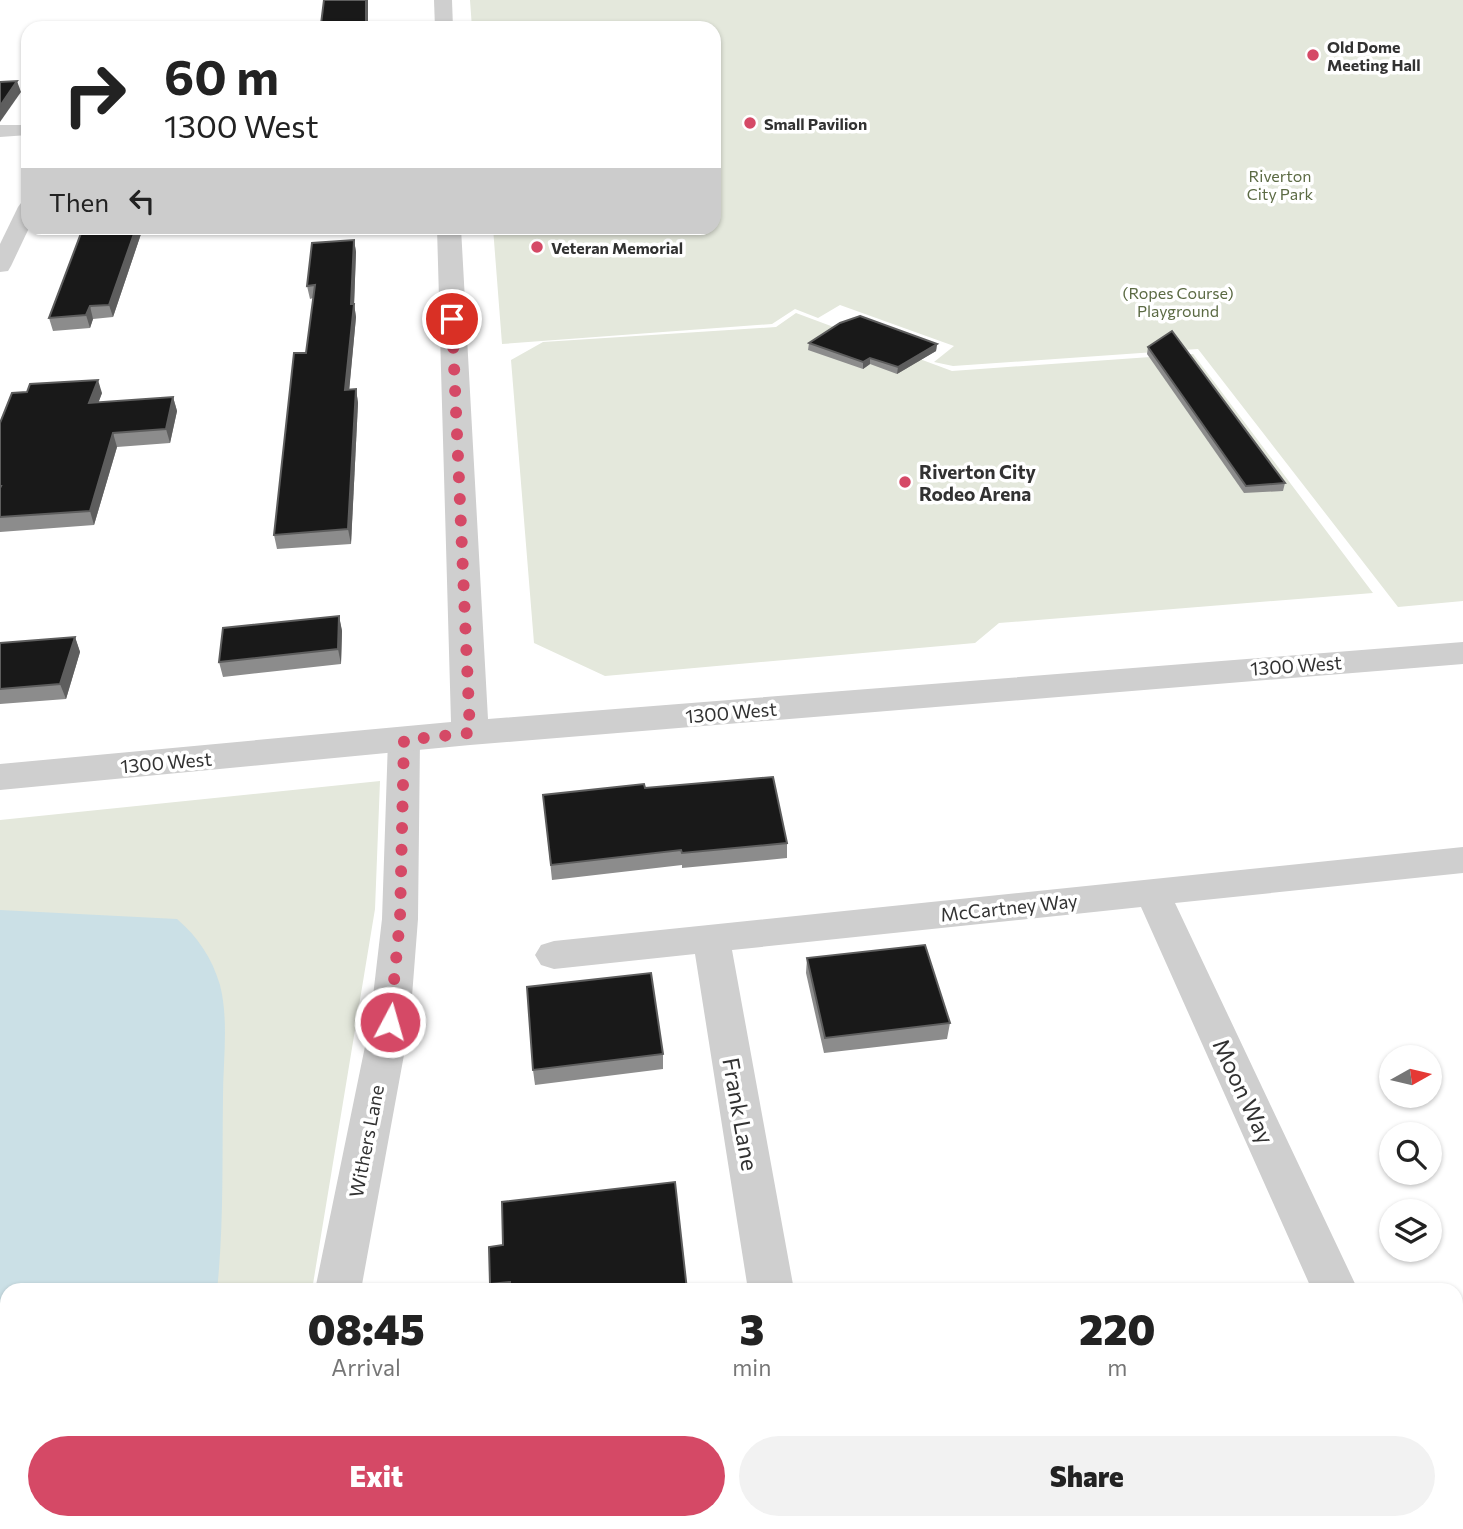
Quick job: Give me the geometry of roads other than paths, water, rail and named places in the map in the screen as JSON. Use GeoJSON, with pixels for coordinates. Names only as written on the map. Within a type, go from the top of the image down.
{"type":"FeatureCollection","features":[{"type":"Feature","properties":{"kind":"street"},"geometry":{"type":"LineString","coordinates":[[443,0],[444,21]]}},
{"type":"Feature","properties":{"kind":"street"},"geometry":{"type":"LineString","coordinates":[[0,131],[21,130]]}},
{"type":"Feature","properties":{"kind":"street"},"geometry":{"type":"LineString","coordinates":[[0,265],[21,222]]}},
{"type":"Feature","properties":{"kind":"street"},"geometry":{"type":"LineString","coordinates":[[449,235],[470,733]]}},
{"type":"Feature","properties":{"kind":"street","name":"1300 West"},"geometry":{"type":"LineString","coordinates":[[0,777],[470,733],[1463,653]]}},
{"type":"Feature","properties":{"kind":"street","name":"Withers Lane"},"geometry":{"type":"LineString","coordinates":[[339,1283],[390,1022],[400,919],[404,740]]}},
{"type":"Feature","properties":{"kind":"street","name":"McCartney Way"},"geometry":{"type":"LineString","coordinates":[[554,955],[1463,860]]}},
{"type":"Feature","properties":{"kind":"street","name":"Moon Way"},"geometry":{"type":"LineString","coordinates":[[1152,892],[1332,1283]]}},
{"type":"Feature","properties":{"kind":"street","name":"Frank Lane"},"geometry":{"type":"LineString","coordinates":[[711,939],[770,1283]]}},
{"type":"Feature","properties":{"kind":"place","name":"Old Dome Meeting Hall"},"geometry":{"type":"Point","coordinates":[1313,55]}},
{"type":"Feature","properties":{"kind":"place","name":"Small Pavilion"},"geometry":{"type":"Point","coordinates":[750,123]}},
{"type":"Feature","properties":{"kind":"place","name":"Veteran Memorial"},"geometry":{"type":"Point","coordinates":[537,247]}},
{"type":"Feature","properties":{"kind":"place","name":"Riverton City Rodeo Arena"},"geometry":{"type":"Point","coordinates":[905,482]}},
{"type":"Feature","properties":{"kind":"park label","name":"Riverton City Park"},"geometry":{"type":"Point","coordinates":[1280,184]}},
{"type":"Feature","properties":{"kind":"park label","name":"(Ropes Course) Playground"},"geometry":{"type":"Point","coordinates":[1178,301]}}]}
